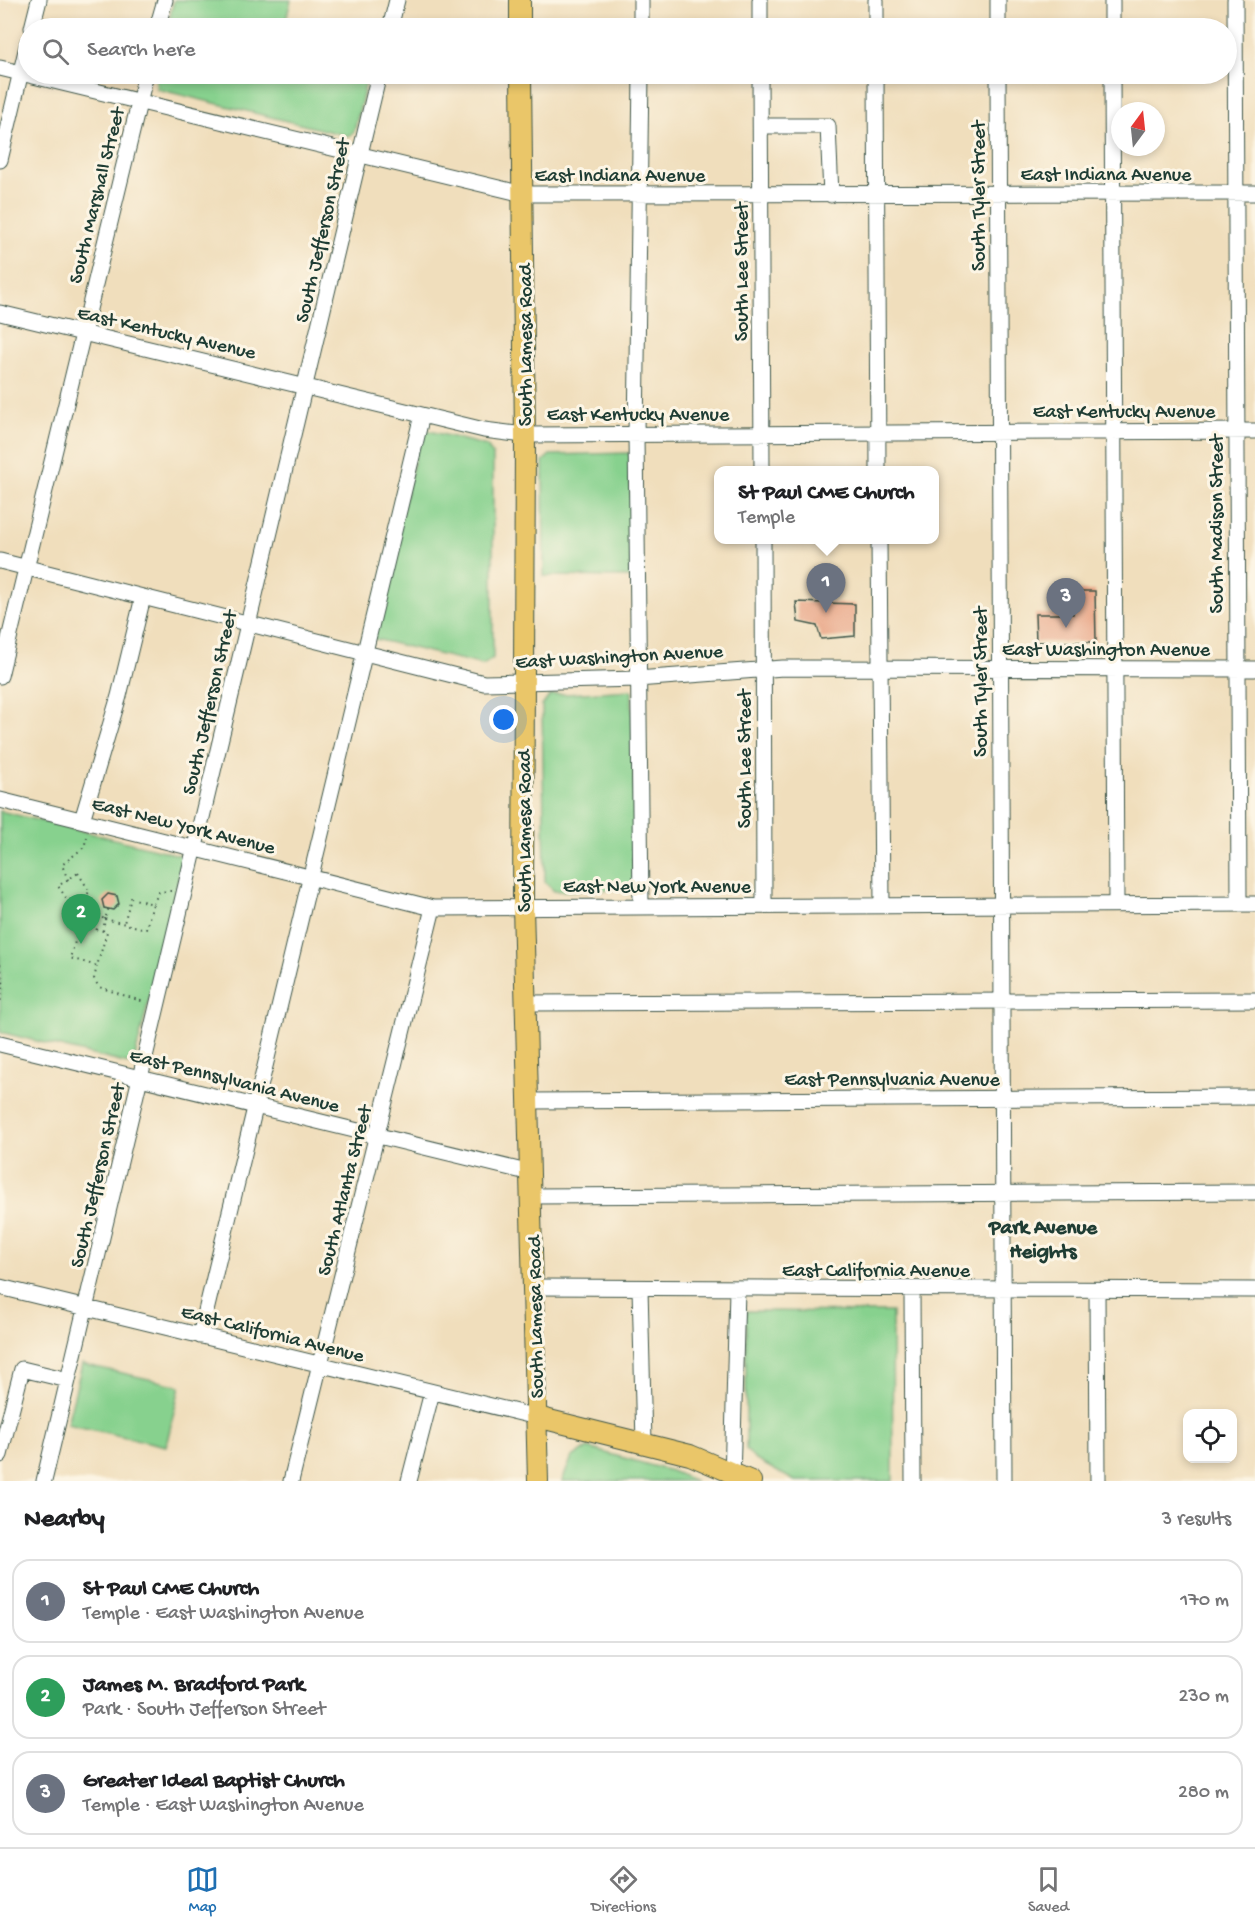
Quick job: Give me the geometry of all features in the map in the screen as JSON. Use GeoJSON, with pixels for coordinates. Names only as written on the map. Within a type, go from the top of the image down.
{"type":"FeatureCollection","features":[{"type":"Feature","properties":{"kind":"main road"},"geometry":{"type":"LineString","coordinates":[[520,0],[520,18]]}},
{"type":"Feature","properties":{"kind":"main road","name":"South Lamesa Road"},"geometry":{"type":"LineString","coordinates":[[521,84],[524,435],[523,906],[538,1481]]}},
{"type":"Feature","properties":{"kind":"main road"},"geometry":{"type":"LineString","coordinates":[[537,1417],[690,1455],[731,1477],[751,1481]]}},
{"type":"Feature","properties":{"kind":"street"},"geometry":{"type":"LineString","coordinates":[[34,18],[39,0]]}},
{"type":"Feature","properties":{"kind":"street"},"geometry":{"type":"LineString","coordinates":[[160,18],[165,0]]}},
{"type":"Feature","properties":{"kind":"street"},"geometry":{"type":"LineString","coordinates":[[392,18],[397,0]]}},
{"type":"Feature","properties":{"kind":"street"},"geometry":{"type":"LineString","coordinates":[[641,0],[641,18]]}},
{"type":"Feature","properties":{"kind":"street"},"geometry":{"type":"LineString","coordinates":[[760,0],[760,18]]}},
{"type":"Feature","properties":{"kind":"street"},"geometry":{"type":"LineString","coordinates":[[876,0],[876,18]]}},
{"type":"Feature","properties":{"kind":"street"},"geometry":{"type":"LineString","coordinates":[[998,0],[998,18]]}},
{"type":"Feature","properties":{"kind":"street"},"geometry":{"type":"LineString","coordinates":[[1112,0],[1112,18]]}},
{"type":"Feature","properties":{"kind":"street","name":"South Madison Street"},"geometry":{"type":"LineString","coordinates":[[1235,0],[1235,18]]}},
{"type":"Feature","properties":{"kind":"street","name":"East Indiana Avenue"},"geometry":{"type":"LineString","coordinates":[[0,68],[18,72]]}},
{"type":"Feature","properties":{"kind":"street"},"geometry":{"type":"LineString","coordinates":[[0,160],[18,84]]}},
{"type":"Feature","properties":{"kind":"street","name":"East Indiana Avenue"},"geometry":{"type":"LineString","coordinates":[[66,84],[523,194],[640,196],[1255,193]]}},
{"type":"Feature","properties":{"kind":"street","name":"South Marshall Street"},"geometry":{"type":"LineString","coordinates":[[0,676],[144,84]]}},
{"type":"Feature","properties":{"kind":"street","name":"South Jefferson Street"},"geometry":{"type":"LineString","coordinates":[[44,1481],[377,84]]}},
{"type":"Feature","properties":{"kind":"street"},"geometry":{"type":"LineString","coordinates":[[640,84],[636,434],[641,906]]}},
{"type":"Feature","properties":{"kind":"street","name":"South Lee Street"},"geometry":{"type":"LineString","coordinates":[[760,84],[762,466]]}},
{"type":"Feature","properties":{"kind":"street"},"geometry":{"type":"LineString","coordinates":[[876,84],[878,466]]}},
{"type":"Feature","properties":{"kind":"street","name":"South Tyler Street"},"geometry":{"type":"LineString","coordinates":[[998,84],[1004,1481]]}},
{"type":"Feature","properties":{"kind":"street"},"geometry":{"type":"LineString","coordinates":[[1112,84],[1116,904]]}},
{"type":"Feature","properties":{"kind":"street","name":"South Madison Street"},"geometry":{"type":"LineString","coordinates":[[1235,84],[1239,904]]}},
{"type":"Feature","properties":{"kind":"street"},"geometry":{"type":"LineString","coordinates":[[760,126],[828,126],[831,195]]}},
{"type":"Feature","properties":{"kind":"street","name":"East Kentucky Avenue"},"geometry":{"type":"LineString","coordinates":[[0,313],[484,430],[524,435],[1255,431]]}},
{"type":"Feature","properties":{"kind":"street"},"geometry":{"type":"LineString","coordinates":[[200,1336],[422,415]]}},
{"type":"Feature","properties":{"kind":"street","name":"South Lee Street"},"geometry":{"type":"LineString","coordinates":[[763,544],[764,905]]}},
{"type":"Feature","properties":{"kind":"street"},"geometry":{"type":"LineString","coordinates":[[879,544],[882,669],[882,905]]}},
{"type":"Feature","properties":{"kind":"street","name":"East Washington Avenue"},"geometry":{"type":"LineString","coordinates":[[0,561],[484,683],[637,679],[763,669],[1255,669]]}},
{"type":"Feature","properties":{"kind":"street"},"geometry":{"type":"LineString","coordinates":[[85,827],[143,597]]}},
{"type":"Feature","properties":{"kind":"street","name":"East New York Avenue"},"geometry":{"type":"LineString","coordinates":[[0,800],[85,827],[195,848],[433,908],[1255,904]]}},
{"type":"Feature","properties":{"kind":"street","name":"South Atlanta Street"},"geometry":{"type":"LineString","coordinates":[[291,1481],[433,908]]}},
{"type":"Feature","properties":{"kind":"street"},"geometry":{"type":"LineString","coordinates":[[526,1003],[1255,1000]]}},
{"type":"Feature","properties":{"kind":"street","name":"East Pennsylvania Avenue"},"geometry":{"type":"LineString","coordinates":[[0,1044],[531,1173]]}},
{"type":"Feature","properties":{"kind":"street","name":"East Pennsylvania Avenue"},"geometry":{"type":"LineString","coordinates":[[529,1101],[1255,1097]]}},
{"type":"Feature","properties":{"kind":"street"},"geometry":{"type":"LineString","coordinates":[[531,1196],[1255,1192]]}},
{"type":"Feature","properties":{"kind":"street","name":"East California Avenue"},"geometry":{"type":"LineString","coordinates":[[0,1287],[537,1417]]}},
{"type":"Feature","properties":{"kind":"street","name":"East California Avenue"},"geometry":{"type":"LineString","coordinates":[[534,1287],[1255,1290]]}},
{"type":"Feature","properties":{"kind":"street"},"geometry":{"type":"LineString","coordinates":[[640,1288],[644,1443]]}},
{"type":"Feature","properties":{"kind":"street"},"geometry":{"type":"LineString","coordinates":[[731,1477],[737,1289]]}},
{"type":"Feature","properties":{"kind":"street"},"geometry":{"type":"LineString","coordinates":[[912,1290],[913,1481]]}},
{"type":"Feature","properties":{"kind":"street"},"geometry":{"type":"LineString","coordinates":[[1097,1290],[1098,1481]]}},
{"type":"Feature","properties":{"kind":"street"},"geometry":{"type":"LineString","coordinates":[[0,1455],[22,1369],[69,1380]]}},
{"type":"Feature","properties":{"kind":"street"},"geometry":{"type":"LineString","coordinates":[[409,1481],[432,1392]]}},
{"type":"Feature","properties":{"kind":"path"},"geometry":{"type":"LineString","coordinates":[[68,880],[62,865],[84,847],[85,827]]}},
{"type":"Feature","properties":{"kind":"path"},"geometry":{"type":"LineString","coordinates":[[78,873],[90,892],[71,905],[58,886],[68,880],[78,873]]}},
{"type":"Feature","properties":{"kind":"path"},"geometry":{"type":"LineString","coordinates":[[80,899],[92,914],[146,929],[159,892],[162,889],[173,891],[175,883]]}},
{"type":"Feature","properties":{"kind":"path"},"geometry":{"type":"LineString","coordinates":[[124,923],[131,898],[153,904]]}},
{"type":"Feature","properties":{"kind":"path"},"geometry":{"type":"LineString","coordinates":[[103,931],[109,908]]}},
{"type":"Feature","properties":{"kind":"path"},"geometry":{"type":"LineString","coordinates":[[97,966],[70,958],[80,924],[107,932],[94,979],[99,987],[146,1003]]}},
{"type":"Feature","properties":{"kind":"path"},"geometry":{"type":"LineString","coordinates":[[0,964],[4,987],[0,1002]]}},
{"type":"Feature","properties":{"kind":"green space"},"geometry":{"type":"Polygon","coordinates":[[[174,0],[291,0],[286,18],[170,18],[174,0]]]}},
{"type":"Feature","properties":{"kind":"green space"},"geometry":{"type":"Polygon","coordinates":[[[156,84],[366,84],[354,132],[348,136],[157,89],[156,84]]]}},
{"type":"Feature","properties":{"kind":"green space"},"geometry":{"type":"Polygon","coordinates":[[[422,429],[487,446],[493,455],[493,658],[483,665],[371,638],[422,429]]]}},
{"type":"Feature","properties":{"kind":"green space"},"geometry":{"type":"Polygon","coordinates":[[[630,453],[632,577],[544,576],[543,461],[550,455],[630,453]]]}},
{"type":"Feature","properties":{"kind":"green space"},"geometry":{"type":"Polygon","coordinates":[[[632,690],[636,889],[554,891],[545,882],[542,706],[550,695],[632,690]]]}},
{"type":"Feature","properties":{"kind":"green space"},"geometry":{"type":"Polygon","coordinates":[[[0,811],[184,856],[133,1065],[0,1032],[0,811]]]}},
{"type":"Feature","properties":{"kind":"green space"},"geometry":{"type":"Polygon","coordinates":[[[746,1311],[892,1312],[893,1481],[795,1481],[754,1459],[746,1449],[746,1311]]]}},
{"type":"Feature","properties":{"kind":"green space"},"geometry":{"type":"Polygon","coordinates":[[[82,1364],[180,1386],[166,1446],[67,1424],[82,1364]]]}},
{"type":"Feature","properties":{"kind":"green space"},"geometry":{"type":"Polygon","coordinates":[[[588,1448],[671,1471],[695,1481],[562,1481],[572,1457],[588,1448]]]}},
{"type":"Feature","properties":{"kind":"building"},"geometry":{"type":"Polygon","coordinates":[[[1074,591],[1095,591],[1096,642],[1036,642],[1035,614],[1073,614],[1074,591]]]}},
{"type":"Feature","properties":{"kind":"building"},"geometry":{"type":"Polygon","coordinates":[[[796,602],[855,604],[855,636],[821,639],[817,626],[798,622],[796,602]]]}},
{"type":"Feature","properties":{"kind":"building"},"geometry":{"type":"Polygon","coordinates":[[[108,894],[117,896],[119,904],[113,910],[104,908],[102,900],[108,894]]]}},
{"type":"Feature","properties":{"kind":"place","name":"St Paul CME Church"},"geometry":{"type":"Point","coordinates":[826,613]}},
{"type":"Feature","properties":{"kind":"place","name":"Greater Ideal Baptist Church"},"geometry":{"type":"Point","coordinates":[1066,628]}},
{"type":"Feature","properties":{"kind":"place","name":"James M. Bradford Park"},"geometry":{"type":"Point","coordinates":[81,944]}},
{"type":"Feature","properties":{"kind":"district","name":"Park Avenue Heights"},"geometry":{"type":"Point","coordinates":[1043,1238]}}]}
